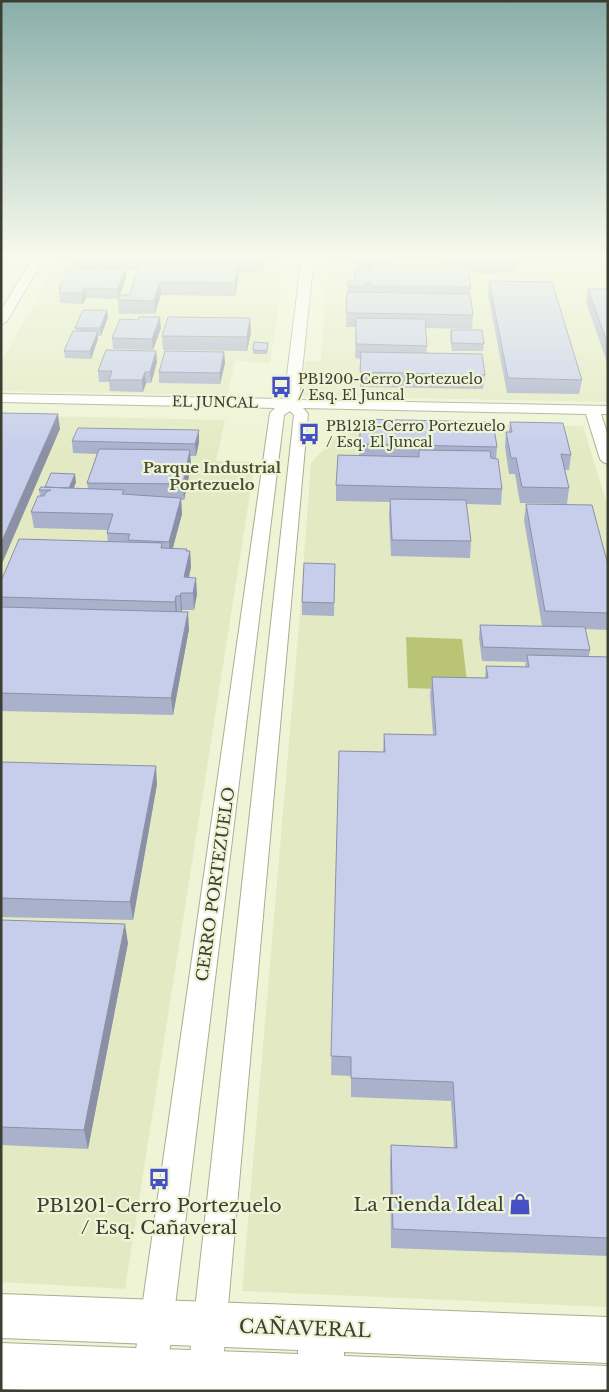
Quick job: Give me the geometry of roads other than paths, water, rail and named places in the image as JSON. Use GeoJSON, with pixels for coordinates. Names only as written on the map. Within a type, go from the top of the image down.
{"type":"FeatureCollection","features":[{"type":"Feature","properties":{"kind":"street","name":"CERRO PORTEZUELO"},"geometry":{"type":"LineString","coordinates":[[205,1373],[290,410],[300,320]]}},
{"type":"Feature","properties":{"kind":"street","name":"EL JUNCAL"},"geometry":{"type":"LineString","coordinates":[[1,398],[290,410]]}},
{"type":"Feature","properties":{"kind":"street","name":"EL JUNCAL"},"geometry":{"type":"LineString","coordinates":[[1,408],[601,414]]}},
{"type":"Feature","properties":{"kind":"street","name":"CERRO PORTEZUELO"},"geometry":{"type":"LineString","coordinates":[[150,1371],[290,410]]}},
{"type":"Feature","properties":{"kind":"street"},"geometry":{"type":"LineString","coordinates":[[601,414],[608,459]]}},
{"type":"Feature","properties":{"kind":"street","name":"CAÑAVERAL"},"geometry":{"type":"LineString","coordinates":[[1,1316],[608,1340]]}},
{"type":"Feature","properties":{"kind":"street"},"geometry":{"type":"LineString","coordinates":[[320,1377],[322,1328]]}},
{"type":"Feature","properties":{"kind":"street"},"geometry":{"type":"LineString","coordinates":[[1,1366],[608,1388]]}},
{"type":"Feature","properties":{"kind":"place","name":"PB1200-Cerro Portezuelo / Esq. El Juncal"},"geometry":{"type":"Point","coordinates":[281,387]}},
{"type":"Feature","properties":{"kind":"place","name":"PB1213-Cerro Portezuelo / Esq. El Juncal"},"geometry":{"type":"Point","coordinates":[309,434]}},
{"type":"Feature","properties":{"kind":"place","name":"PB1201-Cerro Portezuelo / Esq. Cañaveral"},"geometry":{"type":"Point","coordinates":[159,1179]}},
{"type":"Feature","properties":{"kind":"place","name":"La Tienda Ideal"},"geometry":{"type":"Point","coordinates":[520,1204]}},
{"type":"Feature","properties":{"kind":"district","name":"Parque Industrial Portezuelo"},"geometry":{"type":"Point","coordinates":[212,476]}}]}
